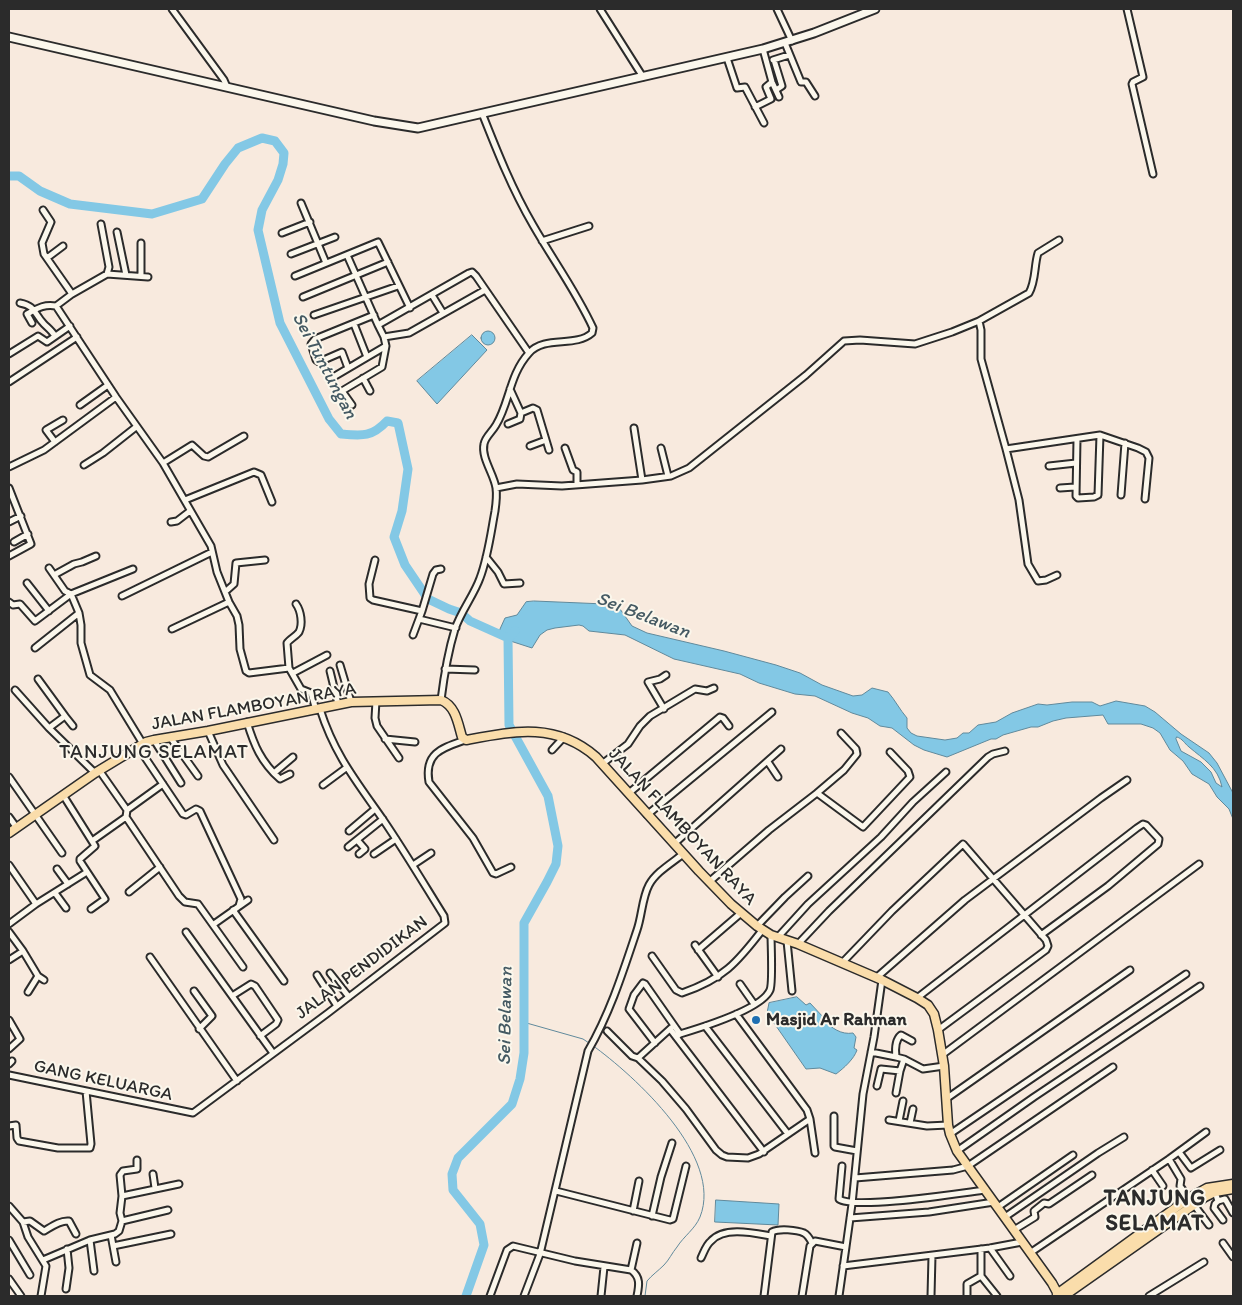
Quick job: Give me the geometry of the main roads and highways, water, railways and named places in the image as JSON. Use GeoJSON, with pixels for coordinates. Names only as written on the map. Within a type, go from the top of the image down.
{"type":"FeatureCollection","features":[{"type":"Feature","properties":{"kind":"main road"},"geometry":{"type":"LineString","coordinates":[[9,37],[374,121],[414,128],[643,77],[765,55],[788,48],[875,9]]}},
{"type":"Feature","properties":{"kind":"main road","name":"JALAN FLAMBOYAN RAYA"},"geometry":{"type":"LineString","coordinates":[[9,833],[97,772],[140,746],[154,740],[208,731],[338,704],[376,701],[441,700],[448,703],[454,712],[464,740],[538,731],[564,737],[588,750],[709,882],[741,913],[760,928],[774,936],[798,944],[879,979],[917,998],[932,1010],[938,1030],[944,1066],[948,1125],[957,1151],[1061,1295]]}},
{"type":"Feature","properties":{"kind":"main road"},"geometry":{"type":"LineString","coordinates":[[1061,1295],[1208,1188],[1233,1184]]}},
{"type":"Feature","properties":{"kind":"main road"},"geometry":{"type":"LineString","coordinates":[[1191,1201],[1215,1192],[1233,1189]]}},
{"type":"Feature","properties":{"kind":"water"},"geometry":{"type":"Polygon","coordinates":[[[488,331],[493,333],[495,338],[493,343],[488,345],[483,343],[481,338],[483,333],[488,331]]]}},
{"type":"Feature","properties":{"kind":"water"},"geometry":{"type":"Polygon","coordinates":[[[472,335],[487,350],[437,404],[417,381],[472,335]]]}},
{"type":"Feature","properties":{"kind":"water","name":"Sei Belawan"},"geometry":{"type":"Polygon","coordinates":[[[526,602],[605,604],[620,609],[632,626],[647,633],[776,665],[800,673],[822,685],[853,696],[862,695],[872,688],[888,692],[907,718],[907,728],[917,736],[945,740],[957,738],[963,733],[969,733],[978,725],[996,722],[1012,713],[1038,704],[1092,702],[1100,706],[1116,701],[1145,706],[1209,753],[1217,763],[1233,793],[1233,819],[1229,809],[1217,797],[1209,784],[1192,774],[1183,761],[1170,750],[1160,733],[1153,728],[1141,724],[1108,724],[1103,715],[1066,718],[1003,735],[947,757],[924,750],[914,745],[892,728],[880,726],[868,718],[852,713],[815,696],[795,694],[759,683],[740,674],[674,659],[625,635],[589,631],[579,625],[555,628],[547,630],[540,635],[532,648],[498,637],[505,618],[517,615],[526,602]],[[1177,737],[1176,739],[1181,751],[1201,762],[1211,772],[1216,783],[1222,787],[1217,774],[1205,760],[1177,737]]]}},
{"type":"Feature","properties":{"kind":"water"},"geometry":{"type":"Polygon","coordinates":[[[797,997],[806,1005],[810,1003],[824,1018],[823,1020],[833,1028],[845,1033],[853,1033],[856,1037],[854,1048],[857,1050],[854,1057],[836,1074],[820,1068],[806,1069],[767,1013],[769,1003],[797,997]]]}},
{"type":"Feature","properties":{"kind":"water"},"geometry":{"type":"Polygon","coordinates":[[[716,1200],[779,1204],[778,1225],[715,1222],[716,1200]]]}},
{"type":"Feature","properties":{"kind":"waterway","name":"Sei Tuntungan"},"geometry":{"type":"LineString","coordinates":[[9,176],[19,176],[40,191],[70,204],[152,214],[202,199],[238,148],[262,138],[275,141],[284,153],[283,164],[278,180],[262,210],[258,230],[280,323],[329,419],[341,434],[367,434],[377,430],[387,421],[398,423],[408,469],[402,511],[394,537],[405,565],[428,599],[461,613],[470,621],[508,638]]}},
{"type":"Feature","properties":{"kind":"waterway","name":"Sei Belawan"},"geometry":{"type":"LineString","coordinates":[[466,1296],[484,1245],[480,1224],[453,1190],[452,1174],[458,1158],[512,1104],[520,1079],[524,1053],[524,923],[556,864],[558,846],[548,796],[509,725],[508,638],[515,631]]}},
{"type":"Feature","properties":{"kind":"waterway"},"geometry":{"type":"LineString","coordinates":[[523,1022],[583,1039],[589,1043]]}},
{"type":"Feature","properties":{"kind":"waterway"},"geometry":{"type":"LineString","coordinates":[[592,1045],[630,1077],[671,1120],[688,1144],[699,1169],[704,1194],[700,1217],[666,1263],[647,1281],[645,1296]]}},
{"type":"Feature","properties":{"kind":"place","name":"Masjid Ar Rahman"},"geometry":{"type":"Point","coordinates":[756,1020]}},
{"type":"Feature","properties":{"kind":"district","name":"TANJUNG SELAMAT"},"geometry":{"type":"Point","coordinates":[154,753]}},
{"type":"Feature","properties":{"kind":"district","name":"TANJUNG SELAMAT"},"geometry":{"type":"Point","coordinates":[1155,1212]}}]}
